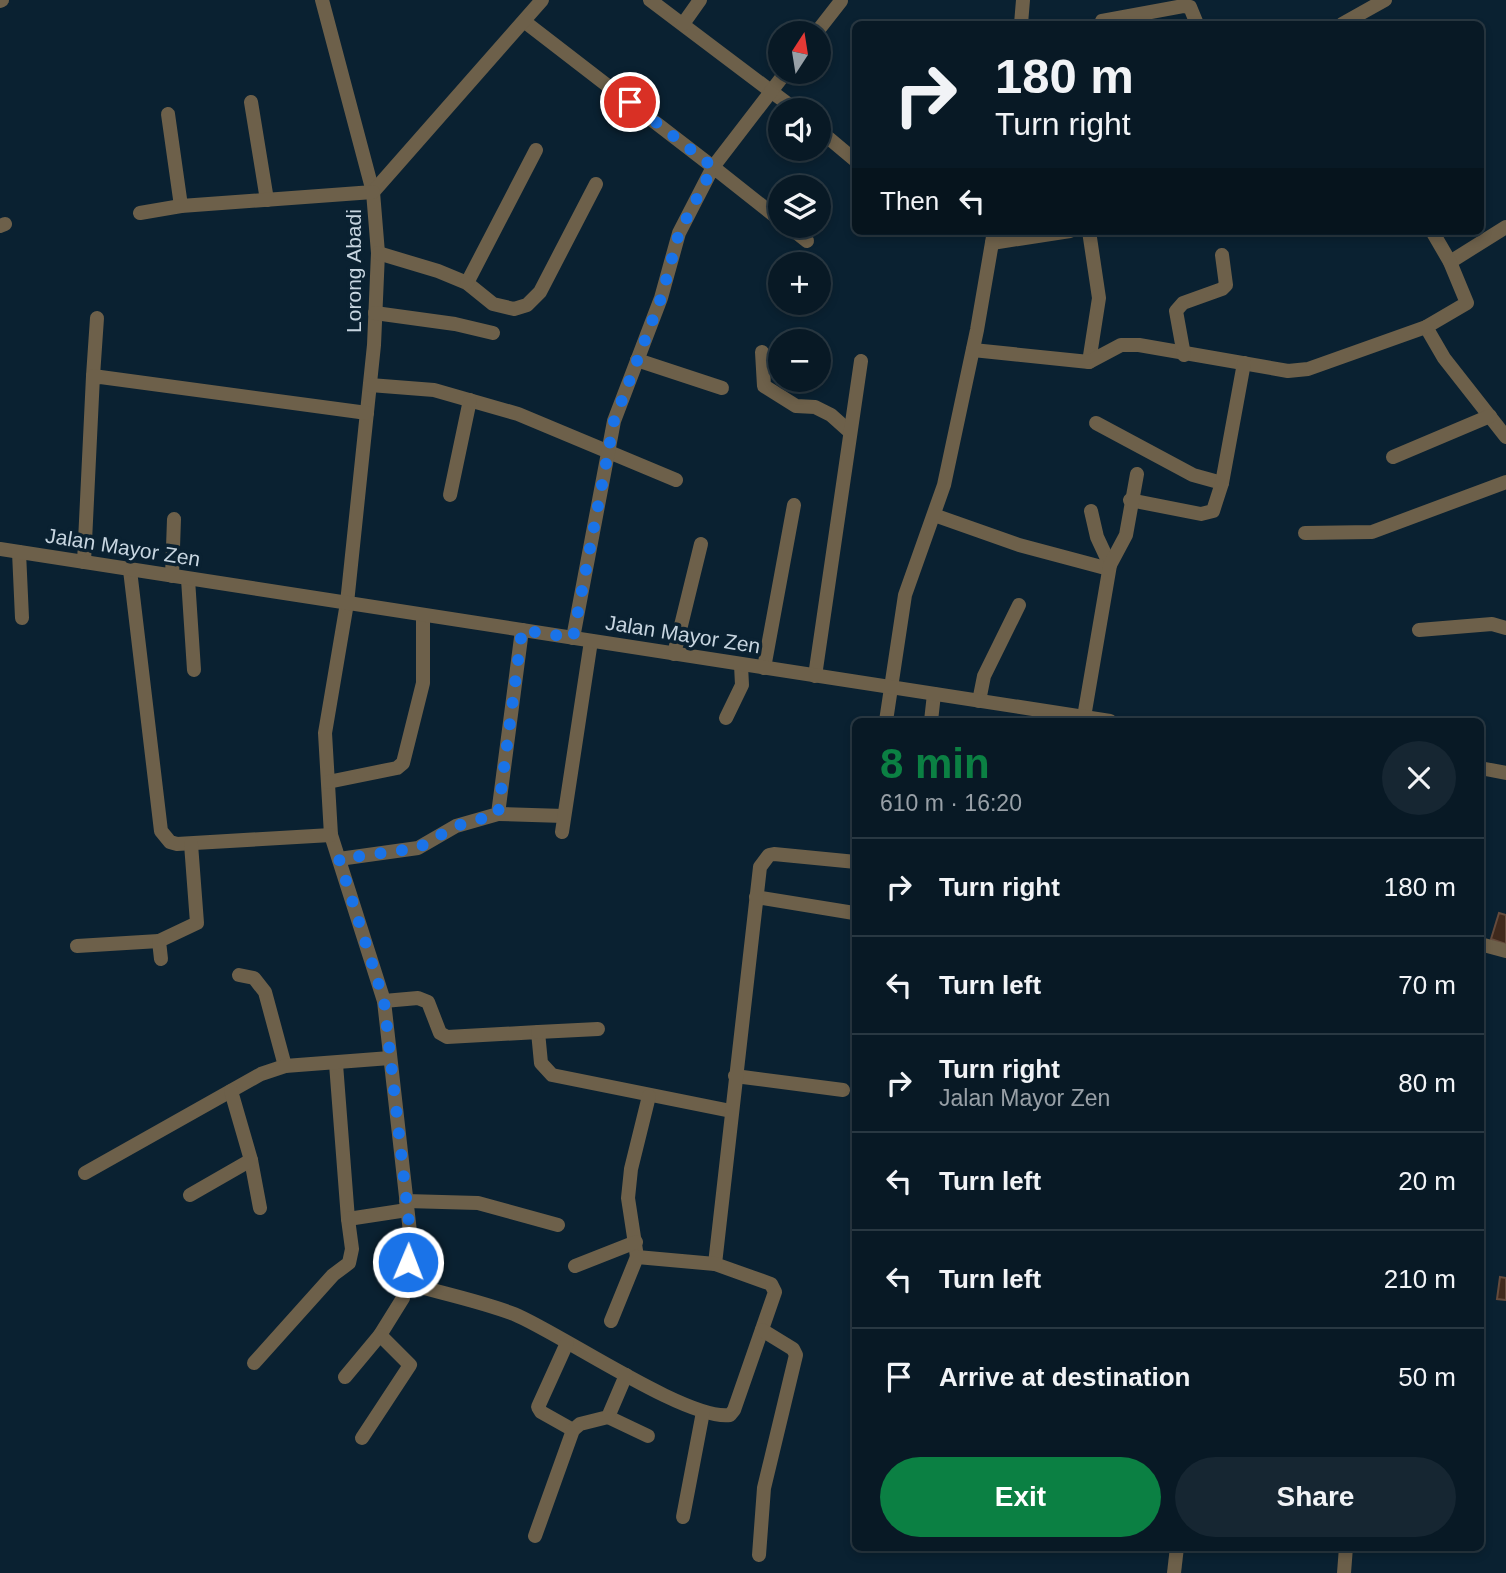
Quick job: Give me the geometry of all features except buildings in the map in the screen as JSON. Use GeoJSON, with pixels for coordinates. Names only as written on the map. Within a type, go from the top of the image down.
{"type":"FeatureCollection","features":[{"type":"Feature","properties":{"kind":"street"},"geometry":{"type":"LineString","coordinates":[[140,213],[181,206],[373,192],[322,0]]}},
{"type":"Feature","properties":{"kind":"street","name":"Lorong Abadi"},"geometry":{"type":"LineString","coordinates":[[345,1377],[380,1335],[403,1297],[411,1241],[384,1001],[331,835],[325,733],[347,603],[370,385],[379,253],[373,192],[542,0]]}},
{"type":"Feature","properties":{"kind":"street"},"geometry":{"type":"LineString","coordinates":[[650,0],[782,98]]}},
{"type":"Feature","properties":{"kind":"street"},"geometry":{"type":"LineString","coordinates":[[683,24],[700,0]]}},
{"type":"Feature","properties":{"kind":"street"},"geometry":{"type":"LineString","coordinates":[[1021,21],[1023,0]]}},
{"type":"Feature","properties":{"kind":"street"},"geometry":{"type":"LineString","coordinates":[[1347,21],[1385,0]]}},
{"type":"Feature","properties":{"kind":"street"},"geometry":{"type":"LineString","coordinates":[[825,21],[841,1]]}},
{"type":"Feature","properties":{"kind":"street"},"geometry":{"type":"LineString","coordinates":[[1102,21],[1183,6],[1190,7],[1196,21]]}},
{"type":"Feature","properties":{"kind":"street"},"geometry":{"type":"LineString","coordinates":[[525,22],[768,211]]}},
{"type":"Feature","properties":{"kind":"street"},"geometry":{"type":"LineString","coordinates":[[573,638],[614,421],[661,298],[679,233],[713,167],[777,84]]}},
{"type":"Feature","properties":{"kind":"street"},"geometry":{"type":"LineString","coordinates":[[251,102],[267,200]]}},
{"type":"Feature","properties":{"kind":"street"},"geometry":{"type":"LineString","coordinates":[[169,114],[181,206]]}},
{"type":"Feature","properties":{"kind":"street"},"geometry":{"type":"LineString","coordinates":[[831,140],[852,158]]}},
{"type":"Feature","properties":{"kind":"street"},"geometry":{"type":"LineString","coordinates":[[467,283],[536,150]]}},
{"type":"Feature","properties":{"kind":"street"},"geometry":{"type":"LineString","coordinates":[[379,253],[467,283],[493,304],[514,309],[527,305],[540,292],[596,184]]}},
{"type":"Feature","properties":{"kind":"street"},"geometry":{"type":"LineString","coordinates":[[1450,262],[1506,227]]}},
{"type":"Feature","properties":{"kind":"street"},"geometry":{"type":"LineString","coordinates":[[886,718],[905,595],[944,485],[973,351],[993,237],[1019,235]]}},
{"type":"Feature","properties":{"kind":"street"},"geometry":{"type":"LineString","coordinates":[[1089,362],[1099,298],[1090,235]]}},
{"type":"Feature","properties":{"kind":"street"},"geometry":{"type":"LineString","coordinates":[[973,351],[1089,362],[1121,345],[1139,345],[1184,355],[1288,371],[1308,369],[1426,327],[1467,303],[1450,262],[1434,235]]}},
{"type":"Feature","properties":{"kind":"street"},"geometry":{"type":"LineString","coordinates":[[803,238],[807,241]]}},
{"type":"Feature","properties":{"kind":"street"},"geometry":{"type":"LineString","coordinates":[[1184,355],[1176,311],[1183,303],[1222,289],[1226,285],[1222,255]]}},
{"type":"Feature","properties":{"kind":"street"},"geometry":{"type":"LineString","coordinates":[[375,313],[455,324],[493,333]]}},
{"type":"Feature","properties":{"kind":"street"},"geometry":{"type":"LineString","coordinates":[[84,562],[97,318]]}},
{"type":"Feature","properties":{"kind":"street"},"geometry":{"type":"LineString","coordinates":[[1426,327],[1444,358],[1506,437]]}},
{"type":"Feature","properties":{"kind":"street"},"geometry":{"type":"LineString","coordinates":[[762,352],[764,386],[796,406],[815,407],[831,415],[850,432]]}},
{"type":"Feature","properties":{"kind":"street"},"geometry":{"type":"LineString","coordinates":[[637,360],[722,387]]}},
{"type":"Feature","properties":{"kind":"street"},"geometry":{"type":"LineString","coordinates":[[815,676],[861,361]]}},
{"type":"Feature","properties":{"kind":"street"},"geometry":{"type":"LineString","coordinates":[[1130,500],[1207,514],[1213,510],[1222,483],[1244,363]]}},
{"type":"Feature","properties":{"kind":"street"},"geometry":{"type":"LineString","coordinates":[[93,376],[367,413]]}},
{"type":"Feature","properties":{"kind":"street"},"geometry":{"type":"LineString","coordinates":[[370,385],[434,390],[518,414],[608,454],[676,480]]}},
{"type":"Feature","properties":{"kind":"street"},"geometry":{"type":"LineString","coordinates":[[450,495],[470,400]]}},
{"type":"Feature","properties":{"kind":"street"},"geometry":{"type":"LineString","coordinates":[[1393,457],[1490,416]]}},
{"type":"Feature","properties":{"kind":"street"},"geometry":{"type":"LineString","coordinates":[[1096,422],[1193,475],[1222,483]]}},
{"type":"Feature","properties":{"kind":"street"},"geometry":{"type":"LineString","coordinates":[[1084,717],[1109,567],[1126,535],[1130,500],[1137,474]]}},
{"type":"Feature","properties":{"kind":"street"},"geometry":{"type":"LineString","coordinates":[[1305,533],[1371,532],[1506,482]]}},
{"type":"Feature","properties":{"kind":"street"},"geometry":{"type":"LineString","coordinates":[[764,668],[794,505]]}},
{"type":"Feature","properties":{"kind":"street"},"geometry":{"type":"LineString","coordinates":[[1090,511],[1109,567]]}},
{"type":"Feature","properties":{"kind":"street"},"geometry":{"type":"LineString","coordinates":[[934,515],[1019,545],[1109,567]]}},
{"type":"Feature","properties":{"kind":"street"},"geometry":{"type":"LineString","coordinates":[[172,576],[174,519]]}},
{"type":"Feature","properties":{"kind":"street"},"geometry":{"type":"LineString","coordinates":[[674,654],[701,544]]}},
{"type":"Feature","properties":{"kind":"street","name":"Jalan Mayor Zen"},"geometry":{"type":"LineString","coordinates":[[0,549],[1090,718]]}},
{"type":"Feature","properties":{"kind":"street"},"geometry":{"type":"LineString","coordinates":[[19,552],[22,618]]}},
{"type":"Feature","properties":{"kind":"street"},"geometry":{"type":"LineString","coordinates":[[130,570],[161,831],[170,842],[191,844],[331,835]]}},
{"type":"Feature","properties":{"kind":"street"},"geometry":{"type":"LineString","coordinates":[[188,579],[194,670]]}},
{"type":"Feature","properties":{"kind":"street"},"geometry":{"type":"LineString","coordinates":[[979,701],[985,676],[1019,605]]}},
{"type":"Feature","properties":{"kind":"street"},"geometry":{"type":"LineString","coordinates":[[328,782],[397,768],[403,763],[423,683],[423,615]]}},
{"type":"Feature","properties":{"kind":"street"},"geometry":{"type":"LineString","coordinates":[[1419,630],[1492,624],[1506,628]]}},
{"type":"Feature","properties":{"kind":"street"},"geometry":{"type":"LineString","coordinates":[[498,814],[522,630]]}},
{"type":"Feature","properties":{"kind":"street"},"geometry":{"type":"LineString","coordinates":[[562,832],[591,641]]}},
{"type":"Feature","properties":{"kind":"street"},"geometry":{"type":"LineString","coordinates":[[726,718],[742,685],[741,665]]}},
{"type":"Feature","properties":{"kind":"street"},"geometry":{"type":"LineString","coordinates":[[931,718],[934,694]]}},
{"type":"Feature","properties":{"kind":"street"},"geometry":{"type":"LineString","coordinates":[[1484,769],[1506,773]]}},
{"type":"Feature","properties":{"kind":"street"},"geometry":{"type":"LineString","coordinates":[[339,859],[418,848],[456,826],[498,814],[564,816]]}},
{"type":"Feature","properties":{"kind":"street"},"geometry":{"type":"LineString","coordinates":[[78,946],[159,941],[197,923],[191,844]]}},
{"type":"Feature","properties":{"kind":"street"},"geometry":{"type":"LineString","coordinates":[[715,1264],[760,867],[769,855],[852,862]]}},
{"type":"Feature","properties":{"kind":"street"},"geometry":{"type":"LineString","coordinates":[[756,897],[852,913]]}},
{"type":"Feature","properties":{"kind":"street"},"geometry":{"type":"LineString","coordinates":[[159,941],[161,959]]}},
{"type":"Feature","properties":{"kind":"street"},"geometry":{"type":"LineString","coordinates":[[1484,945],[1506,951]]}},
{"type":"Feature","properties":{"kind":"street"},"geometry":{"type":"LineString","coordinates":[[239,975],[254,978],[265,992],[285,1066]]}},
{"type":"Feature","properties":{"kind":"street"},"geometry":{"type":"LineString","coordinates":[[384,1001],[418,998],[428,1002],[440,1033],[447,1037],[598,1029]]}},
{"type":"Feature","properties":{"kind":"street"},"geometry":{"type":"LineString","coordinates":[[538,1032],[541,1063],[552,1075],[732,1111]]}},
{"type":"Feature","properties":{"kind":"street"},"geometry":{"type":"LineString","coordinates":[[85,1173],[261,1074],[285,1066],[390,1058]]}},
{"type":"Feature","properties":{"kind":"street"},"geometry":{"type":"LineString","coordinates":[[254,1363],[333,1275],[349,1263],[352,1249],[336,1064]]}},
{"type":"Feature","properties":{"kind":"street"},"geometry":{"type":"LineString","coordinates":[[735,1076],[842,1090]]}},
{"type":"Feature","properties":{"kind":"street"},"geometry":{"type":"LineString","coordinates":[[231,1091],[251,1160],[260,1208]]}},
{"type":"Feature","properties":{"kind":"street"},"geometry":{"type":"LineString","coordinates":[[611,1321],[636,1257],[628,1198],[631,1169],[649,1096]]}},
{"type":"Feature","properties":{"kind":"street"},"geometry":{"type":"LineString","coordinates":[[190,1195],[251,1160]]}},
{"type":"Feature","properties":{"kind":"street"},"geometry":{"type":"LineString","coordinates":[[348,1219],[407,1205],[478,1203],[558,1225]]}},
{"type":"Feature","properties":{"kind":"street"},"geometry":{"type":"LineString","coordinates":[[575,1266],[636,1242]]}},
{"type":"Feature","properties":{"kind":"street"},"geometry":{"type":"LineString","coordinates":[[406,1283],[514,1315],[626,1376],[703,1412],[722,1416],[734,1410],[775,1293],[774,1287],[715,1264],[636,1257]]}},
{"type":"Feature","properties":{"kind":"street"},"geometry":{"type":"LineString","coordinates":[[759,1555],[764,1488],[796,1355],[793,1349],[762,1330]]}},
{"type":"Feature","properties":{"kind":"street"},"geometry":{"type":"LineString","coordinates":[[362,1438],[410,1365],[380,1335]]}},
{"type":"Feature","properties":{"kind":"street"},"geometry":{"type":"LineString","coordinates":[[566,1343],[539,1409],[573,1430]]}},
{"type":"Feature","properties":{"kind":"street"},"geometry":{"type":"LineString","coordinates":[[608,1417],[626,1376]]}},
{"type":"Feature","properties":{"kind":"street"},"geometry":{"type":"LineString","coordinates":[[683,1517],[703,1412]]}},
{"type":"Feature","properties":{"kind":"street"},"geometry":{"type":"LineString","coordinates":[[535,1536],[573,1430],[580,1424],[608,1417],[648,1436]]}},
{"type":"Feature","properties":{"kind":"street"},"geometry":{"type":"LineString","coordinates":[[1174,1573],[1177,1551]]}},
{"type":"Feature","properties":{"kind":"street"},"geometry":{"type":"LineString","coordinates":[[1344,1573],[1346,1551]]}},
{"type":"Feature","properties":{"kind":"route"},"geometry":{"type":"LineString","coordinates":[[408,1262],[411,1241],[384,1001],[369,946],[339,859],[418,848],[456,826],[498,814],[522,630],[573,638],[614,421],[661,298],[679,233],[713,167],[630,102]]}}]}
